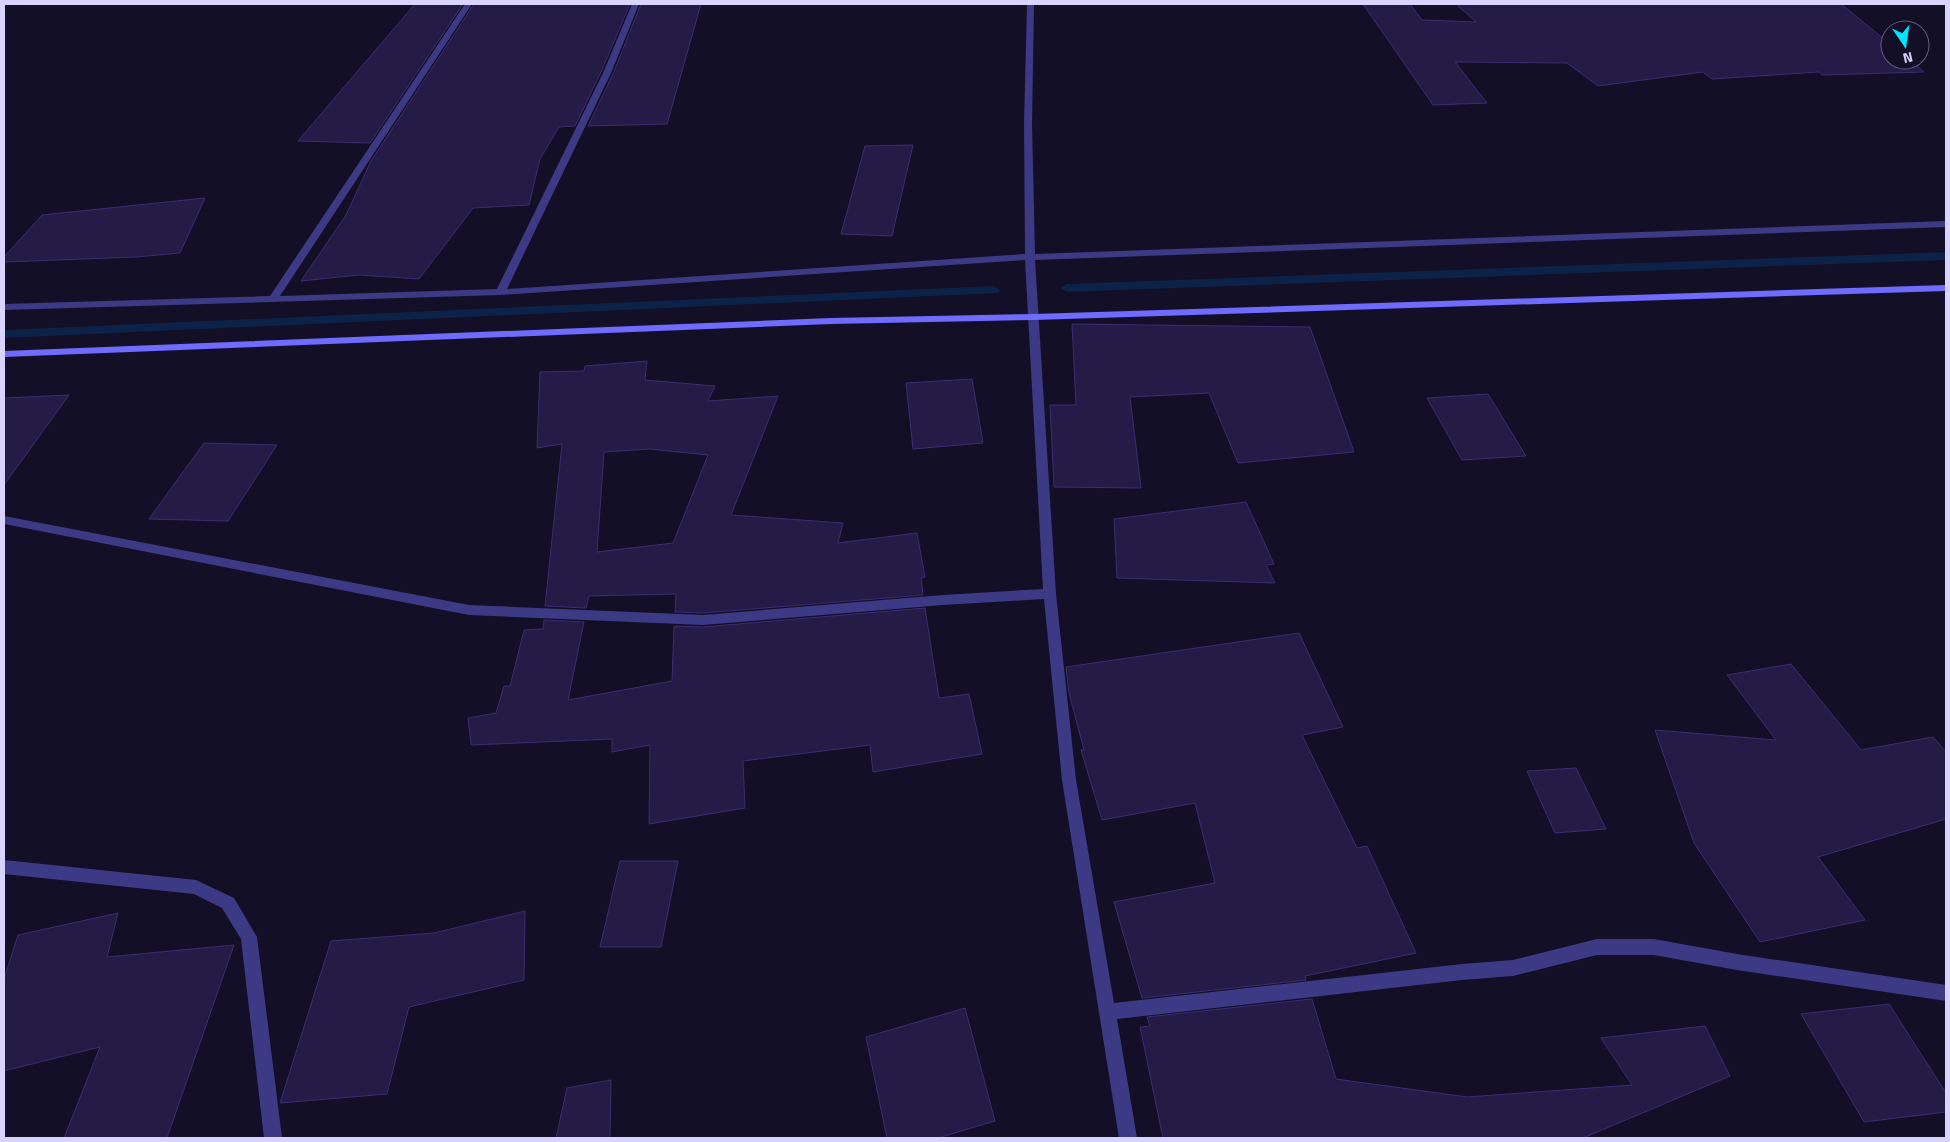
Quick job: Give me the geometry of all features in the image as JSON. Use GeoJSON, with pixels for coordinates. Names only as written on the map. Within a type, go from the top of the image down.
{"type":"FeatureCollection","features":[{"type":"Feature","properties":{"kind":"street"},"geometry":{"type":"LineString","coordinates":[[274,298],[468,4]]}},
{"type":"Feature","properties":{"kind":"street"},"geometry":{"type":"LineString","coordinates":[[500,292],[608,73],[635,4]]}},
{"type":"Feature","properties":{"kind":"street"},"geometry":{"type":"LineString","coordinates":[[1030,4],[1028,115],[1030,257],[1050,594],[1069,780],[1109,1012],[1128,1138]]}},
{"type":"Feature","properties":{"kind":"street"},"geometry":{"type":"LineString","coordinates":[[4,307],[500,292],[1030,257],[1946,224]]}},
{"type":"Feature","properties":{"kind":"street"},"geometry":{"type":"LineString","coordinates":[[4,354],[831,322],[1946,288]]}},
{"type":"Feature","properties":{"kind":"street"},"geometry":{"type":"LineString","coordinates":[[4,520],[469,610],[703,620],[942,600],[1050,594]]}},
{"type":"Feature","properties":{"kind":"street"},"geometry":{"type":"LineString","coordinates":[[4,867],[196,887],[228,903],[249,937],[273,1138]]}},
{"type":"Feature","properties":{"kind":"street"},"geometry":{"type":"LineString","coordinates":[[1109,1012],[1462,972],[1513,968],[1596,948],[1654,947],[1737,962],[1946,993]]}},
{"type":"Feature","properties":{"kind":"building"},"geometry":{"type":"Polygon","coordinates":[[[415,4],[463,4],[370,143],[298,141],[415,4]]]}},
{"type":"Feature","properties":{"kind":"building"},"geometry":{"type":"Polygon","coordinates":[[[474,4],[630,4],[601,72],[575,126],[559,127],[540,159],[529,205],[473,208],[419,279],[359,275],[301,281],[346,215],[371,161],[474,4]]]}},
{"type":"Feature","properties":{"kind":"building"},"geometry":{"type":"Polygon","coordinates":[[[641,4],[701,4],[667,124],[588,126],[613,74],[641,4]]]}},
{"type":"Feature","properties":{"kind":"building"},"geometry":{"type":"Polygon","coordinates":[[[1363,4],[1410,4],[1422,20],[1476,22],[1456,4],[1841,4],[1880,36],[1880,70],[1922,70],[1924,72],[1822,75],[1819,72],[1712,79],[1703,72],[1598,86],[1567,63],[1455,62],[1487,103],[1433,105],[1363,4]]]}},
{"type":"Feature","properties":{"kind":"building"},"geometry":{"type":"Polygon","coordinates":[[[913,145],[892,236],[841,234],[865,146],[913,145]]]}},
{"type":"Feature","properties":{"kind":"building"},"geometry":{"type":"Polygon","coordinates":[[[205,198],[180,253],[136,257],[4,262],[4,257],[42,215],[205,198]]]}},
{"type":"Feature","properties":{"kind":"building"},"geometry":{"type":"Polygon","coordinates":[[[1072,324],[1310,327],[1354,452],[1238,463],[1209,393],[1130,397],[1141,488],[1054,487],[1050,405],[1076,405],[1072,324]]]}},
{"type":"Feature","properties":{"kind":"building"},"geometry":{"type":"Polygon","coordinates":[[[647,361],[645,380],[715,386],[708,401],[778,396],[731,515],[843,523],[838,543],[917,533],[925,577],[921,578],[923,595],[703,613],[675,612],[676,594],[589,596],[586,608],[545,606],[562,444],[537,448],[540,372],[584,371],[585,366],[647,361]],[[650,449],[604,452],[597,552],[673,543],[708,455],[650,449]]]}},
{"type":"Feature","properties":{"kind":"building"},"geometry":{"type":"Polygon","coordinates":[[[972,379],[983,443],[913,449],[906,383],[972,379]]]}},
{"type":"Feature","properties":{"kind":"building"},"geometry":{"type":"Polygon","coordinates":[[[1488,394],[1526,456],[1462,460],[1427,398],[1488,394]]]}},
{"type":"Feature","properties":{"kind":"building"},"geometry":{"type":"Polygon","coordinates":[[[69,395],[4,485],[4,398],[69,395]]]}},
{"type":"Feature","properties":{"kind":"building"},"geometry":{"type":"Polygon","coordinates":[[[204,443],[277,445],[228,521],[149,519],[204,443]]]}},
{"type":"Feature","properties":{"kind":"building"},"geometry":{"type":"Polygon","coordinates":[[[1246,502],[1274,564],[1266,565],[1275,583],[1117,578],[1114,519],[1246,502]]]}},
{"type":"Feature","properties":{"kind":"building"},"geometry":{"type":"Polygon","coordinates":[[[925,608],[939,698],[969,694],[982,754],[873,772],[870,745],[743,761],[745,808],[649,824],[650,745],[612,752],[612,739],[471,745],[468,718],[496,713],[504,686],[510,686],[524,630],[543,629],[544,620],[584,622],[568,700],[672,681],[674,626],[703,627],[925,608]]]}},
{"type":"Feature","properties":{"kind":"building"},"geometry":{"type":"Polygon","coordinates":[[[1299,633],[1343,727],[1302,735],[1357,848],[1367,846],[1416,953],[1305,976],[1306,980],[1142,998],[1114,902],[1215,883],[1195,803],[1102,820],[1081,750],[1084,750],[1069,693],[1066,667],[1299,633]]]}},
{"type":"Feature","properties":{"kind":"building"},"geometry":{"type":"Polygon","coordinates":[[[1791,664],[1861,750],[1933,737],[1946,752],[1946,819],[1818,857],[1865,920],[1760,942],[1694,843],[1655,730],[1776,740],[1727,675],[1791,664]]]}},
{"type":"Feature","properties":{"kind":"building"},"geometry":{"type":"Polygon","coordinates":[[[1576,768],[1606,829],[1555,833],[1527,771],[1576,768]]]}},
{"type":"Feature","properties":{"kind":"building"},"geometry":{"type":"Polygon","coordinates":[[[620,861],[678,861],[661,947],[600,947],[620,861]]]}},
{"type":"Feature","properties":{"kind":"building"},"geometry":{"type":"Polygon","coordinates":[[[525,911],[524,980],[409,1007],[387,1094],[280,1103],[331,941],[434,933],[525,911]]]}},
{"type":"Feature","properties":{"kind":"building"},"geometry":{"type":"Polygon","coordinates":[[[118,913],[107,957],[234,945],[167,1138],[64,1138],[100,1047],[4,1071],[4,979],[18,935],[118,913]]]}},
{"type":"Feature","properties":{"kind":"building"},"geometry":{"type":"Polygon","coordinates":[[[1312,999],[1336,1079],[1467,1097],[1632,1085],[1601,1038],[1705,1026],[1730,1076],[1583,1138],[1163,1138],[1140,1027],[1150,1026],[1147,1017],[1312,999]]]}},
{"type":"Feature","properties":{"kind":"building"},"geometry":{"type":"Polygon","coordinates":[[[1889,1004],[1946,1093],[1946,1112],[1864,1122],[1801,1014],[1889,1004]]]}},
{"type":"Feature","properties":{"kind":"building"},"geometry":{"type":"Polygon","coordinates":[[[965,1008],[995,1121],[938,1138],[887,1138],[866,1037],[965,1008]]]}},
{"type":"Feature","properties":{"kind":"building"},"geometry":{"type":"Polygon","coordinates":[[[611,1080],[610,1138],[556,1138],[567,1088],[611,1080]]]}},
{"type":"Feature","properties":{"kind":"waterway"},"geometry":{"type":"LineString","coordinates":[[1067,288],[1946,256]]}},
{"type":"Feature","properties":{"kind":"waterway"},"geometry":{"type":"LineString","coordinates":[[4,334],[994,290]]}}]}
